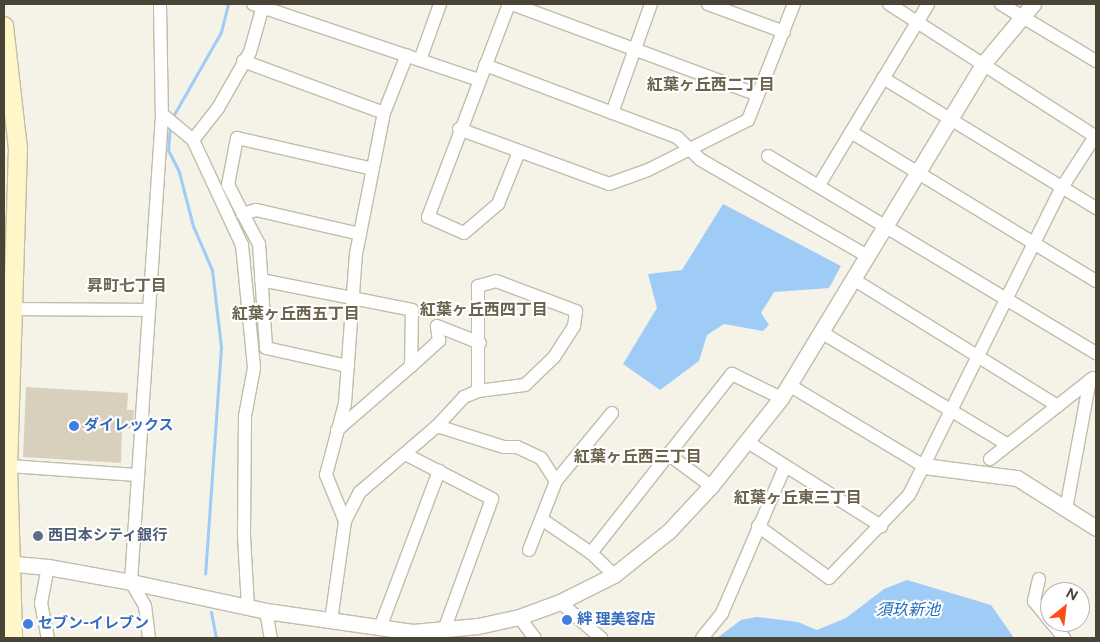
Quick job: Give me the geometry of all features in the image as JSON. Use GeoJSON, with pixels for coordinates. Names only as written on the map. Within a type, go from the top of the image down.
{"type":"FeatureCollection","features":[{"type":"Feature","properties":{"kind":"main road"},"geometry":{"type":"LineString","coordinates":[[4,26],[18,150],[6,562],[13,638]]}},
{"type":"Feature","properties":{"kind":"street"},"geometry":{"type":"LineString","coordinates":[[149,638],[145,606],[132,582],[162,114],[160,4]]}},
{"type":"Feature","properties":{"kind":"street"},"geometry":{"type":"LineString","coordinates":[[420,60],[437,4]]}},
{"type":"Feature","properties":{"kind":"street"},"geometry":{"type":"LineString","coordinates":[[519,152],[498,204],[464,233],[428,217],[459,129],[510,4],[758,95]]}},
{"type":"Feature","properties":{"kind":"street"},"geometry":{"type":"LineString","coordinates":[[612,112],[651,4]]}},
{"type":"Feature","properties":{"kind":"street"},"geometry":{"type":"LineString","coordinates":[[708,4],[784,32]]}},
{"type":"Feature","properties":{"kind":"street"},"geometry":{"type":"LineString","coordinates":[[459,129],[610,184],[648,170],[687,148],[748,120],[794,4]]}},
{"type":"Feature","properties":{"kind":"street"},"geometry":{"type":"LineString","coordinates":[[758,526],[829,578],[909,495],[952,412],[1061,189],[1096,136],[889,4]]}},
{"type":"Feature","properties":{"kind":"street"},"geometry":{"type":"LineString","coordinates":[[820,185],[928,4]]}},
{"type":"Feature","properties":{"kind":"street"},"geometry":{"type":"LineString","coordinates":[[1001,4],[1096,61]]}},
{"type":"Feature","properties":{"kind":"street"},"geometry":{"type":"LineString","coordinates":[[6,562],[48,567],[132,582],[248,608],[331,621],[380,628],[477,632],[560,602],[614,575],[669,531],[711,486],[785,391],[983,64],[1020,16],[1033,4]]}},
{"type":"Feature","properties":{"kind":"street"},"geometry":{"type":"LineString","coordinates":[[192,140],[218,108],[243,61],[250,52],[265,6],[479,80]]}},
{"type":"Feature","properties":{"kind":"street"},"geometry":{"type":"LineString","coordinates":[[345,521],[326,475],[336,431],[345,403],[360,234],[384,113],[407,55]]}},
{"type":"Feature","properties":{"kind":"street"},"geometry":{"type":"LineString","coordinates":[[243,61],[384,113]]}},
{"type":"Feature","properties":{"kind":"street"},"geometry":{"type":"LineString","coordinates":[[485,65],[677,137],[701,160],[867,256]]}},
{"type":"Feature","properties":{"kind":"street"},"geometry":{"type":"LineString","coordinates":[[883,78],[950,117],[1061,189],[1096,208]]}},
{"type":"Feature","properties":{"kind":"street"},"geometry":{"type":"LineString","coordinates":[[162,114],[176,124],[192,140],[242,245],[254,368],[245,416],[244,536],[248,608]]}},
{"type":"Feature","properties":{"kind":"street"},"geometry":{"type":"LineString","coordinates":[[851,132],[918,170],[1096,281]]}},
{"type":"Feature","properties":{"kind":"street"},"geometry":{"type":"LineString","coordinates":[[348,366],[266,348],[259,244],[228,185],[237,138],[373,169]]}},
{"type":"Feature","properties":{"kind":"street"},"geometry":{"type":"LineString","coordinates":[[768,156],[820,185],[1096,353]]}},
{"type":"Feature","properties":{"kind":"street"},"geometry":{"type":"LineString","coordinates":[[243,214],[256,210],[360,234]]}},
{"type":"Feature","properties":{"kind":"street"},"geometry":{"type":"LineString","coordinates":[[854,279],[979,355],[1058,406]]}},
{"type":"Feature","properties":{"kind":"street"},"geometry":{"type":"LineString","coordinates":[[261,280],[412,310],[411,366]]}},
{"type":"Feature","properties":{"kind":"street"},"geometry":{"type":"LineString","coordinates":[[331,621],[345,521],[360,492],[437,426],[464,397],[478,391],[525,385],[554,357],[574,326],[576,311],[496,281],[478,286],[480,343],[478,391]]}},
{"type":"Feature","properties":{"kind":"street"},"geometry":{"type":"LineString","coordinates":[[12,309],[149,310]]}},
{"type":"Feature","properties":{"kind":"street"},"geometry":{"type":"LineString","coordinates":[[336,431],[439,341],[437,326],[480,343]]}},
{"type":"Feature","properties":{"kind":"street"},"geometry":{"type":"LineString","coordinates":[[821,332],[1008,445]]}},
{"type":"Feature","properties":{"kind":"street"},"geometry":{"type":"LineString","coordinates":[[591,553],[732,374],[785,391],[924,466],[1012,476],[1096,528]]}},
{"type":"Feature","properties":{"kind":"street"},"geometry":{"type":"LineString","coordinates":[[990,459],[1094,378]]}},
{"type":"Feature","properties":{"kind":"street"},"geometry":{"type":"LineString","coordinates":[[1066,509],[1094,378]]}},
{"type":"Feature","properties":{"kind":"street"},"geometry":{"type":"LineString","coordinates":[[529,550],[543,520],[556,481],[612,413]]}},
{"type":"Feature","properties":{"kind":"street"},"geometry":{"type":"LineString","coordinates":[[437,426],[504,447],[517,447],[541,458],[556,481]]}},
{"type":"Feature","properties":{"kind":"street"},"geometry":{"type":"LineString","coordinates":[[746,441],[881,526]]}},
{"type":"Feature","properties":{"kind":"street"},"geometry":{"type":"LineString","coordinates":[[405,454],[492,499],[444,630]]}},
{"type":"Feature","properties":{"kind":"street"},"geometry":{"type":"LineString","coordinates":[[668,454],[711,486]]}},
{"type":"Feature","properties":{"kind":"street"},"geometry":{"type":"LineString","coordinates":[[8,466],[138,475]]}},
{"type":"Feature","properties":{"kind":"street"},"geometry":{"type":"LineString","coordinates":[[702,638],[722,613],[785,467]]}},
{"type":"Feature","properties":{"kind":"street"},"geometry":{"type":"LineString","coordinates":[[380,628],[438,471]]}},
{"type":"Feature","properties":{"kind":"street"},"geometry":{"type":"LineString","coordinates":[[543,520],[591,553],[614,575]]}},
{"type":"Feature","properties":{"kind":"street"},"geometry":{"type":"LineString","coordinates":[[48,567],[41,603],[48,638]]}},
{"type":"Feature","properties":{"kind":"street"},"geometry":{"type":"LineString","coordinates":[[1039,579],[1034,601],[1040,609]]}},
{"type":"Feature","properties":{"kind":"street"},"geometry":{"type":"LineString","coordinates":[[560,602],[601,638]]}},
{"type":"Feature","properties":{"kind":"street"},"geometry":{"type":"LineString","coordinates":[[266,611],[271,638]]}},
{"type":"Feature","properties":{"kind":"street"},"geometry":{"type":"LineString","coordinates":[[519,618],[535,638]]}},
{"type":"Feature","properties":{"kind":"water"},"geometry":{"type":"Polygon","coordinates":[[[723,204],[841,266],[829,288],[774,292],[761,313],[769,325],[763,331],[724,324],[707,335],[699,361],[660,390],[623,364],[657,308],[648,274],[682,270],[723,204]]]}},
{"type":"Feature","properties":{"kind":"water","name":"須玖新池"},"geometry":{"type":"Polygon","coordinates":[[[907,580],[991,605],[1014,638],[717,638],[741,620],[757,617],[798,622],[817,630],[846,618],[884,589],[907,580]]]}},
{"type":"Feature","properties":{"kind":"building"},"geometry":{"type":"Polygon","coordinates":[[[26,387],[128,393],[127,410],[134,410],[133,429],[122,428],[121,463],[23,457],[26,387]]]}},
{"type":"Feature","properties":{"kind":"waterway"},"geometry":{"type":"LineString","coordinates":[[172,118],[221,32],[228,4]]}},
{"type":"Feature","properties":{"kind":"waterway"},"geometry":{"type":"LineString","coordinates":[[170,124],[168,150],[179,172],[193,226],[212,270],[221,347],[205,573]]}},
{"type":"Feature","properties":{"kind":"waterway"},"geometry":{"type":"LineString","coordinates":[[211,612],[216,638]]}},
{"type":"Feature","properties":{"kind":"place","name":"ダイレックス"},"geometry":{"type":"Point","coordinates":[74,426]}},
{"type":"Feature","properties":{"kind":"place","name":"西日本シティ銀行"},"geometry":{"type":"Point","coordinates":[38,536]}},
{"type":"Feature","properties":{"kind":"place","name":"絆 理美容店"},"geometry":{"type":"Point","coordinates":[567,620]}},
{"type":"Feature","properties":{"kind":"place","name":"セブン-イレブン"},"geometry":{"type":"Point","coordinates":[28,624]}},
{"type":"Feature","properties":{"kind":"district","name":"紅葉ヶ丘西二丁目"},"geometry":{"type":"Point","coordinates":[711,85]}},
{"type":"Feature","properties":{"kind":"district","name":"昇町七丁目"},"geometry":{"type":"Point","coordinates":[127,286]}},
{"type":"Feature","properties":{"kind":"district","name":"紅葉ヶ丘西四丁目"},"geometry":{"type":"Point","coordinates":[484,310]}},
{"type":"Feature","properties":{"kind":"district","name":"紅葉ヶ丘西五丁目"},"geometry":{"type":"Point","coordinates":[296,314]}},
{"type":"Feature","properties":{"kind":"district","name":"紅葉ヶ丘西三丁目"},"geometry":{"type":"Point","coordinates":[638,457]}},
{"type":"Feature","properties":{"kind":"district","name":"紅葉ヶ丘東三丁目"},"geometry":{"type":"Point","coordinates":[798,498]}}]}
